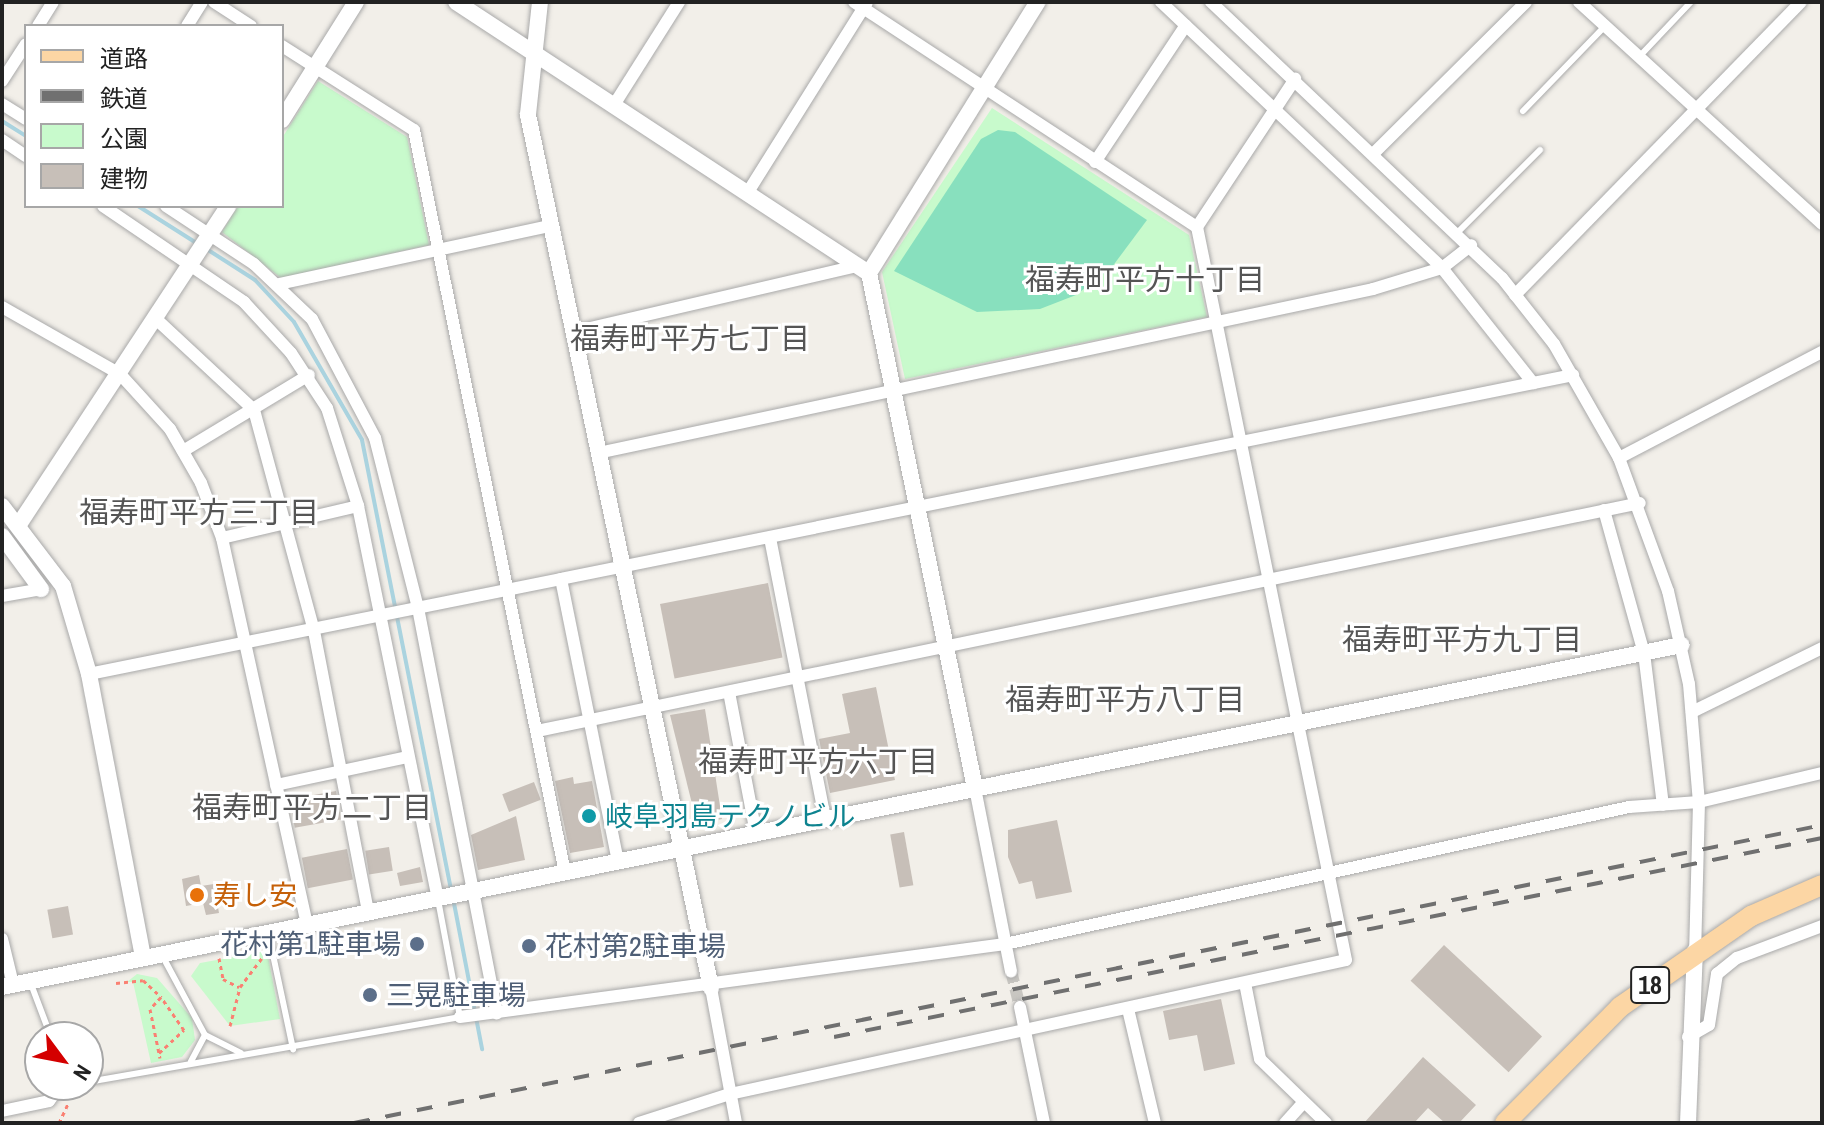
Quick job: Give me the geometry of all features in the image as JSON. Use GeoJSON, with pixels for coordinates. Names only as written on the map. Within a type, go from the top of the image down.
{"type":"FeatureCollection","features":[{"type":"Feature","properties":{"kind":"main road","name":"18"},"geometry":{"type":"LineString","coordinates":[[1505,1123],[1620,1007],[1695,951],[1822,885]]}},
{"type":"Feature","properties":{"kind":"street"},"geometry":{"type":"LineString","coordinates":[[39,24],[53,2]]}},
{"type":"Feature","properties":{"kind":"street"},"geometry":{"type":"LineString","coordinates":[[188,24],[202,2]]}},
{"type":"Feature","properties":{"kind":"street"},"geometry":{"type":"LineString","coordinates":[[214,2],[248,24]]}},
{"type":"Feature","properties":{"kind":"street"},"geometry":{"type":"LineString","coordinates":[[284,117],[356,2]]}},
{"type":"Feature","properties":{"kind":"street"},"geometry":{"type":"LineString","coordinates":[[456,2],[863,269],[892,387],[1011,971]]}},
{"type":"Feature","properties":{"kind":"street"},"geometry":{"type":"LineString","coordinates":[[540,2],[531,54],[528,115],[711,988],[736,1123]]}},
{"type":"Feature","properties":{"kind":"street"},"geometry":{"type":"LineString","coordinates":[[614,105],[679,2]]}},
{"type":"Feature","properties":{"kind":"street"},"geometry":{"type":"LineString","coordinates":[[573,332],[863,269],[1038,2]]}},
{"type":"Feature","properties":{"kind":"street"},"geometry":{"type":"LineString","coordinates":[[1161,2],[1442,268],[1533,383]]}},
{"type":"Feature","properties":{"kind":"street"},"geometry":{"type":"LineString","coordinates":[[1211,2],[1458,232],[1515,295],[1573,375],[1640,503],[1682,645],[1692,712],[1699,802],[1695,951],[1688,1037],[1688,1123]]}},
{"type":"Feature","properties":{"kind":"street"},"geometry":{"type":"LineString","coordinates":[[1374,153],[1526,2]]}},
{"type":"Feature","properties":{"kind":"street"},"geometry":{"type":"LineString","coordinates":[[1579,2],[1822,224]]}},
{"type":"Feature","properties":{"kind":"street"},"geometry":{"type":"LineString","coordinates":[[1515,295],[1801,2]]}},
{"type":"Feature","properties":{"kind":"street"},"geometry":{"type":"LineString","coordinates":[[748,192],[861,4],[1197,227]]}},
{"type":"Feature","properties":{"kind":"street"},"geometry":{"type":"LineString","coordinates":[[1095,162],[1186,25]]}},
{"type":"Feature","properties":{"kind":"street"},"geometry":{"type":"LineString","coordinates":[[2,81],[24,47]]}},
{"type":"Feature","properties":{"kind":"street"},"geometry":{"type":"LineString","coordinates":[[284,47],[414,130],[565,873]]}},
{"type":"Feature","properties":{"kind":"street"},"geometry":{"type":"LineString","coordinates":[[639,1123],[730,1094],[1346,960],[1332,878],[1197,227],[1295,79]]}},
{"type":"Feature","properties":{"kind":"street"},"geometry":{"type":"LineString","coordinates":[[2,104],[24,118]]}},
{"type":"Feature","properties":{"kind":"street"},"geometry":{"type":"LineString","coordinates":[[2,140],[24,155]]}},
{"type":"Feature","properties":{"kind":"street"},"geometry":{"type":"LineString","coordinates":[[106,208],[192,261],[244,302],[309,375],[358,506],[408,757],[490,1014]]}},
{"type":"Feature","properties":{"kind":"street"},"geometry":{"type":"LineString","coordinates":[[169,208],[279,284],[312,319],[357,393],[375,438],[412,609],[453,896]]}},
{"type":"Feature","properties":{"kind":"street"},"geometry":{"type":"LineString","coordinates":[[20,523],[227,208]]}},
{"type":"Feature","properties":{"kind":"street"},"geometry":{"type":"LineString","coordinates":[[279,284],[550,226]]}},
{"type":"Feature","properties":{"kind":"street"},"geometry":{"type":"LineString","coordinates":[[598,453],[892,387],[1216,321],[1442,268],[1471,245]]}},
{"type":"Feature","properties":{"kind":"street"},"geometry":{"type":"LineString","coordinates":[[2,307],[120,374],[183,451],[222,538],[307,924]]}},
{"type":"Feature","properties":{"kind":"street"},"geometry":{"type":"LineString","coordinates":[[155,318],[254,410],[289,524],[314,631],[368,912]]}},
{"type":"Feature","properties":{"kind":"street"},"geometry":{"type":"LineString","coordinates":[[1619,458],[1822,352]]}},
{"type":"Feature","properties":{"kind":"street"},"geometry":{"type":"LineString","coordinates":[[183,451],[309,375]]}},
{"type":"Feature","properties":{"kind":"street"},"geometry":{"type":"LineString","coordinates":[[89,674],[1573,375]]}},
{"type":"Feature","properties":{"kind":"street"},"geometry":{"type":"LineString","coordinates":[[537,731],[1640,503]]}},
{"type":"Feature","properties":{"kind":"street"},"geometry":{"type":"LineString","coordinates":[[2,506],[20,523],[63,586],[89,674],[143,958]]}},
{"type":"Feature","properties":{"kind":"street"},"geometry":{"type":"LineString","coordinates":[[222,538],[358,506]]}},
{"type":"Feature","properties":{"kind":"street"},"geometry":{"type":"LineString","coordinates":[[1604,510],[1644,653],[1663,805]]}},
{"type":"Feature","properties":{"kind":"street"},"geometry":{"type":"LineString","coordinates":[[2,536],[41,589],[2,596]]}},
{"type":"Feature","properties":{"kind":"street"},"geometry":{"type":"LineString","coordinates":[[770,538],[793,678],[825,819]]}},
{"type":"Feature","properties":{"kind":"street"},"geometry":{"type":"LineString","coordinates":[[561,579],[618,862]]}},
{"type":"Feature","properties":{"kind":"street"},"geometry":{"type":"LineString","coordinates":[[2,939],[15,984],[162,954],[268,939],[307,924],[1682,645]]}},
{"type":"Feature","properties":{"kind":"street"},"geometry":{"type":"LineString","coordinates":[[1692,712],[1822,648]]}},
{"type":"Feature","properties":{"kind":"street"},"geometry":{"type":"LineString","coordinates":[[729,692],[756,833]]}},
{"type":"Feature","properties":{"kind":"street"},"geometry":{"type":"LineString","coordinates":[[276,785],[408,757]]}},
{"type":"Feature","properties":{"kind":"street"},"geometry":{"type":"LineString","coordinates":[[463,1017],[711,988],[1005,944],[1332,878],[1663,805],[1699,802],[1822,773]]}},
{"type":"Feature","properties":{"kind":"street"},"geometry":{"type":"LineString","coordinates":[[1688,1037],[1709,1025],[1717,974],[1737,958],[1822,926]]}},
{"type":"Feature","properties":{"kind":"street"},"geometry":{"type":"LineString","coordinates":[[1245,983],[1260,1059],[1326,1123]]}},
{"type":"Feature","properties":{"kind":"street"},"geometry":{"type":"LineString","coordinates":[[1020,1007],[1044,1123]]}},
{"type":"Feature","properties":{"kind":"street"},"geometry":{"type":"LineString","coordinates":[[1128,1009],[1155,1123]]}},
{"type":"Feature","properties":{"kind":"street"},"geometry":{"type":"LineString","coordinates":[[2,1111],[49,1101]]}},
{"type":"Feature","properties":{"kind":"street"},"geometry":{"type":"LineString","coordinates":[[1285,1123],[1304,1102]]}},
{"type":"Feature","properties":{"kind":"lane"},"geometry":{"type":"LineString","coordinates":[[1638,58],[1691,2]]}},
{"type":"Feature","properties":{"kind":"lane"},"geometry":{"type":"LineString","coordinates":[[1523,111],[1605,26]]}},
{"type":"Feature","properties":{"kind":"lane"},"geometry":{"type":"LineString","coordinates":[[1458,232],[1540,150]]}},
{"type":"Feature","properties":{"kind":"lane"},"geometry":{"type":"LineString","coordinates":[[104,1079],[188,1063],[293,1049],[463,1017],[453,896]]}},
{"type":"Feature","properties":{"kind":"lane"},"geometry":{"type":"LineString","coordinates":[[268,939],[293,1049]]}},
{"type":"Feature","properties":{"kind":"lane"},"geometry":{"type":"LineString","coordinates":[[162,954],[205,1035],[245,1055]]}},
{"type":"Feature","properties":{"kind":"lane"},"geometry":{"type":"LineString","coordinates":[[15,984],[40,1021]]}},
{"type":"Feature","properties":{"kind":"lane"},"geometry":{"type":"LineString","coordinates":[[188,1063],[205,1035]]}},
{"type":"Feature","properties":{"kind":"path"},"geometry":{"type":"LineString","coordinates":[[230,1026],[240,987],[268,939]]}},
{"type":"Feature","properties":{"kind":"path"},"geometry":{"type":"LineString","coordinates":[[219,958],[223,979],[240,987]]}},
{"type":"Feature","properties":{"kind":"path"},"geometry":{"type":"LineString","coordinates":[[116,983],[143,980],[161,997],[184,1030],[159,1053]]}},
{"type":"Feature","properties":{"kind":"path"},"geometry":{"type":"LineString","coordinates":[[161,997],[150,1009],[161,1061]]}},
{"type":"Feature","properties":{"kind":"path"},"geometry":{"type":"LineString","coordinates":[[59,1123],[69,1102]]}},
{"type":"Feature","properties":{"kind":"green space"},"geometry":{"type":"Polygon","coordinates":[[[318,81],[407,137],[429,245],[281,278],[222,232],[237,208],[284,208],[284,135],[318,81]]]}},
{"type":"Feature","properties":{"kind":"green space"},"geometry":{"type":"Polygon","coordinates":[[[992,108],[1189,235],[1207,317],[905,379],[882,272],[992,108]]]}},
{"type":"Feature","properties":{"kind":"green space"},"geometry":{"type":"Polygon","coordinates":[[[998,130],[1015,132],[1147,220],[1112,267],[1076,295],[1040,309],[977,312],[894,271],[981,139],[998,130]]]}},
{"type":"Feature","properties":{"kind":"green space"},"geometry":{"type":"Polygon","coordinates":[[[267,951],[280,1019],[230,1026],[191,976],[200,963],[267,951]]]}},
{"type":"Feature","properties":{"kind":"green space"},"geometry":{"type":"Polygon","coordinates":[[[137,974],[157,978],[192,1018],[195,1040],[182,1057],[151,1063],[133,982],[127,982],[137,974]]]}},
{"type":"Feature","properties":{"kind":"building"},"geometry":{"type":"Polygon","coordinates":[[[768,583],[783,658],[675,679],[660,604],[768,583]]]}},
{"type":"Feature","properties":{"kind":"building"},"geometry":{"type":"Polygon","coordinates":[[[876,687],[895,780],[830,793],[819,739],[850,733],[842,694],[876,687]]]}},
{"type":"Feature","properties":{"kind":"building"},"geometry":{"type":"Polygon","coordinates":[[[705,709],[722,819],[697,824],[670,715],[705,709]]]}},
{"type":"Feature","properties":{"kind":"building"},"geometry":{"type":"Polygon","coordinates":[[[573,777],[574,784],[592,781],[604,847],[570,853],[555,781],[573,777]]]}},
{"type":"Feature","properties":{"kind":"building"},"geometry":{"type":"Polygon","coordinates":[[[534,782],[541,800],[509,812],[502,794],[534,782]]]}},
{"type":"Feature","properties":{"kind":"building"},"geometry":{"type":"Polygon","coordinates":[[[336,791],[341,820],[295,828],[290,799],[336,791]]]}},
{"type":"Feature","properties":{"kind":"building"},"geometry":{"type":"Polygon","coordinates":[[[516,816],[525,860],[478,870],[471,835],[516,816]]]}},
{"type":"Feature","properties":{"kind":"building"},"geometry":{"type":"Polygon","coordinates":[[[1057,820],[1072,892],[1036,899],[1032,881],[1019,884],[1008,857],[1008,830],[1057,820]]]}},
{"type":"Feature","properties":{"kind":"building"},"geometry":{"type":"Polygon","coordinates":[[[904,832],[913,885],[900,888],[890,834],[904,832]]]}},
{"type":"Feature","properties":{"kind":"building"},"geometry":{"type":"Polygon","coordinates":[[[389,847],[393,871],[369,874],[365,851],[389,847]]]}},
{"type":"Feature","properties":{"kind":"building"},"geometry":{"type":"Polygon","coordinates":[[[347,849],[353,879],[308,888],[302,858],[347,849]]]}},
{"type":"Feature","properties":{"kind":"building"},"geometry":{"type":"Polygon","coordinates":[[[420,867],[423,882],[400,886],[397,873],[420,867]]]}},
{"type":"Feature","properties":{"kind":"building"},"geometry":{"type":"Polygon","coordinates":[[[199,875],[201,886],[214,884],[219,913],[206,915],[203,903],[186,906],[182,879],[199,875]]]}},
{"type":"Feature","properties":{"kind":"building"},"geometry":{"type":"Polygon","coordinates":[[[68,906],[73,935],[52,938],[47,910],[68,906]]]}},
{"type":"Feature","properties":{"kind":"building"},"geometry":{"type":"Polygon","coordinates":[[[1444,945],[1542,1036],[1509,1072],[1411,981],[1444,945]]]}},
{"type":"Feature","properties":{"kind":"building"},"geometry":{"type":"Polygon","coordinates":[[[1221,999],[1235,1064],[1204,1071],[1197,1035],[1169,1040],[1163,1011],[1221,999]]]}},
{"type":"Feature","properties":{"kind":"building"},"geometry":{"type":"Polygon","coordinates":[[[1423,1057],[1476,1105],[1459,1123],[1445,1123],[1428,1108],[1414,1123],[1364,1123],[1423,1057]]]}},
{"type":"Feature","properties":{"kind":"waterway"},"geometry":{"type":"LineString","coordinates":[[2,121],[24,135]]}},
{"type":"Feature","properties":{"kind":"waterway"},"geometry":{"type":"LineString","coordinates":[[141,208],[198,244]]}},
{"type":"Feature","properties":{"kind":"waterway"},"geometry":{"type":"LineString","coordinates":[[205,248],[255,280],[294,322],[362,440],[451,889]]}},
{"type":"Feature","properties":{"kind":"waterway"},"geometry":{"type":"LineString","coordinates":[[453,898],[482,1049]]}},
{"type":"Feature","properties":{"kind":"tunnel"},"geometry":{"type":"LineString","coordinates":[[1011,971],[1020,1007]]}},
{"type":"Feature","properties":{"kind":"railway"},"geometry":{"type":"LineString","coordinates":[[354,1123],[1822,825]]}},
{"type":"Feature","properties":{"kind":"railway"},"geometry":{"type":"LineString","coordinates":[[834,1037],[1822,838]]}},
{"type":"Feature","properties":{"kind":"place","name":"岐阜羽島テクノビル"},"geometry":{"type":"Point","coordinates":[589,816]}},
{"type":"Feature","properties":{"kind":"place","name":"寿し安"},"geometry":{"type":"Point","coordinates":[197,895]}},
{"type":"Feature","properties":{"kind":"place","name":"花村第1駐車場"},"geometry":{"type":"Point","coordinates":[417,944]}},
{"type":"Feature","properties":{"kind":"place","name":"花村第2駐車場"},"geometry":{"type":"Point","coordinates":[529,946]}},
{"type":"Feature","properties":{"kind":"place","name":"三晃駐車場"},"geometry":{"type":"Point","coordinates":[370,995]}},
{"type":"Feature","properties":{"kind":"district","name":"福寿町平方十丁目"},"geometry":{"type":"Point","coordinates":[1145,279]}},
{"type":"Feature","properties":{"kind":"district","name":"福寿町平方七丁目"},"geometry":{"type":"Point","coordinates":[690,338]}},
{"type":"Feature","properties":{"kind":"district","name":"福寿町平方三丁目"},"geometry":{"type":"Point","coordinates":[199,512]}},
{"type":"Feature","properties":{"kind":"district","name":"福寿町平方九丁目"},"geometry":{"type":"Point","coordinates":[1462,639]}},
{"type":"Feature","properties":{"kind":"district","name":"福寿町平方八丁目"},"geometry":{"type":"Point","coordinates":[1125,699]}},
{"type":"Feature","properties":{"kind":"district","name":"福寿町平方六丁目"},"geometry":{"type":"Point","coordinates":[818,761]}},
{"type":"Feature","properties":{"kind":"district","name":"福寿町平方二丁目"},"geometry":{"type":"Point","coordinates":[312,807]}}]}
